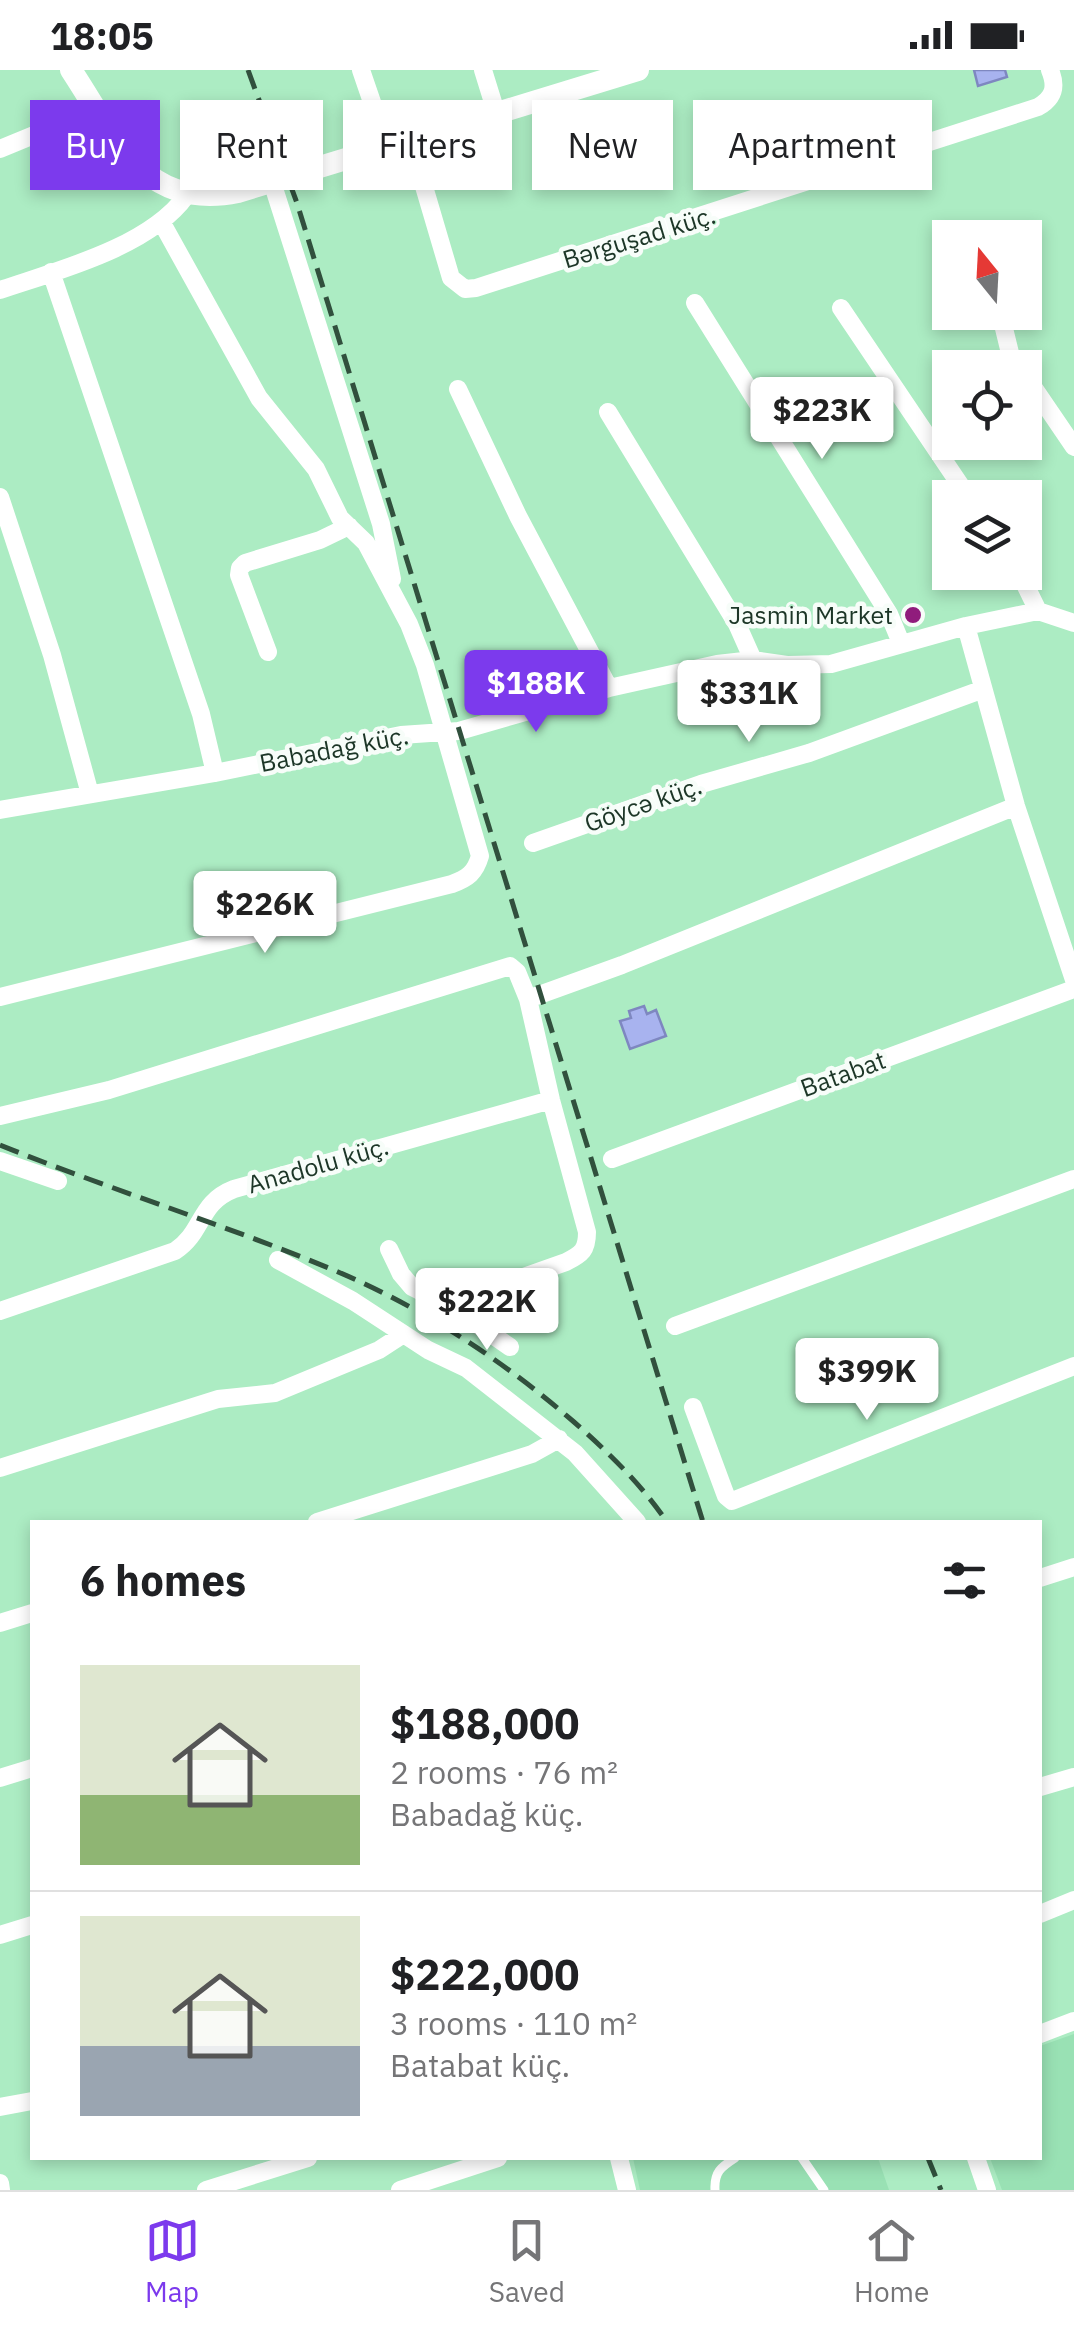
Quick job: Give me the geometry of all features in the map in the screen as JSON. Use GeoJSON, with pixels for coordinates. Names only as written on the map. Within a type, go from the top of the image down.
{"type":"FeatureCollection","features":[{"type":"Feature","properties":{"kind":"street"},"geometry":{"type":"LineString","coordinates":[[72,70],[91,100]]}},
{"type":"Feature","properties":{"kind":"street"},"geometry":{"type":"LineString","coordinates":[[361,70],[371,100]]}},
{"type":"Feature","properties":{"kind":"street"},"geometry":{"type":"LineString","coordinates":[[483,70],[492,100]]}},
{"type":"Feature","properties":{"kind":"street"},"geometry":{"type":"LineString","coordinates":[[512,107],[638,70]]}},
{"type":"Feature","properties":{"kind":"street","name":"Bərguşad küç."},"geometry":{"type":"LineString","coordinates":[[425,190],[451,278],[465,289],[476,288],[1038,108],[1047,102],[1055,87],[1050,70]]}},
{"type":"Feature","properties":{"kind":"street"},"geometry":{"type":"LineString","coordinates":[[0,149],[30,137]]}},
{"type":"Feature","properties":{"kind":"street"},"geometry":{"type":"LineString","coordinates":[[160,183],[186,196],[219,196],[242,190]]}},
{"type":"Feature","properties":{"kind":"street"},"geometry":{"type":"LineString","coordinates":[[275,190],[381,524],[395,597]]}},
{"type":"Feature","properties":{"kind":"street"},"geometry":{"type":"LineString","coordinates":[[0,290],[162,224],[186,196]]}},
{"type":"Feature","properties":{"kind":"street"},"geometry":{"type":"LineString","coordinates":[[0,997],[452,884],[466,879],[476,869],[480,856],[425,665],[395,597],[366,543],[340,518],[316,469],[260,398],[162,224]]}},
{"type":"Feature","properties":{"kind":"street"},"geometry":{"type":"LineString","coordinates":[[52,272],[201,714],[215,773]]}},
{"type":"Feature","properties":{"kind":"street"},"geometry":{"type":"LineString","coordinates":[[694,303],[889,614],[901,643]]}},
{"type":"Feature","properties":{"kind":"street"},"geometry":{"type":"LineString","coordinates":[[841,308],[957,480]]}},
{"type":"Feature","properties":{"kind":"street"},"geometry":{"type":"LineString","coordinates":[[458,388],[518,516],[609,688]]}},
{"type":"Feature","properties":{"kind":"street"},"geometry":{"type":"LineString","coordinates":[[1042,400],[1074,447]]}},
{"type":"Feature","properties":{"kind":"street"},"geometry":{"type":"LineString","coordinates":[[608,412],[736,624],[753,660]]}},
{"type":"Feature","properties":{"kind":"street"},"geometry":{"type":"LineString","coordinates":[[0,497],[52,655],[90,794]]}},
{"type":"Feature","properties":{"kind":"street"},"geometry":{"type":"LineString","coordinates":[[268,652],[239,575],[240,568],[349,526]]}},
{"type":"Feature","properties":{"kind":"street"},"geometry":{"type":"LineString","coordinates":[[1028,590],[1038,611],[1074,623]]}},
{"type":"Feature","properties":{"kind":"street","name":"Babadağ küç."},"geometry":{"type":"LineString","coordinates":[[0,810],[215,773],[401,735],[473,728],[609,688],[717,664],[753,660],[787,665],[830,664],[855,660],[901,643],[1038,611]]}},
{"type":"Feature","properties":{"kind":"street"},"geometry":{"type":"LineString","coordinates":[[966,626],[1016,806],[1074,980]]}},
{"type":"Feature","properties":{"kind":"street","name":"Göycə küç."},"geometry":{"type":"LineString","coordinates":[[533,843],[700,784],[809,754],[981,690]]}},
{"type":"Feature","properties":{"kind":"street"},"geometry":{"type":"LineString","coordinates":[[528,999],[1016,806]]}},
{"type":"Feature","properties":{"kind":"street"},"geometry":{"type":"LineString","coordinates":[[0,1116],[109,1090],[510,966],[517,972],[528,999],[550,1100],[588,1232],[587,1247],[566,1262],[467,1297],[454,1308]]}},
{"type":"Feature","properties":{"kind":"street","name":"Batabat"},"geometry":{"type":"LineString","coordinates":[[612,1158],[1074,989]]}},
{"type":"Feature","properties":{"kind":"street","name":"Anadolu küç."},"geometry":{"type":"LineString","coordinates":[[0,1311],[175,1252],[194,1234],[198,1220],[212,1200],[234,1189],[550,1100]]}},
{"type":"Feature","properties":{"kind":"street"},"geometry":{"type":"LineString","coordinates":[[0,1161],[58,1181]]}},
{"type":"Feature","properties":{"kind":"street"},"geometry":{"type":"LineString","coordinates":[[675,1326],[1074,1179]]}},
{"type":"Feature","properties":{"kind":"street"},"geometry":{"type":"LineString","coordinates":[[389,1249],[412,1287],[454,1308],[510,1348]]}},
{"type":"Feature","properties":{"kind":"street"},"geometry":{"type":"LineString","coordinates":[[278,1260],[466,1368],[559,1439],[635,1520]]}},
{"type":"Feature","properties":{"kind":"street"},"geometry":{"type":"LineString","coordinates":[[0,1468],[218,1399],[275,1394],[379,1350],[402,1334]]}},
{"type":"Feature","properties":{"kind":"street"},"geometry":{"type":"LineString","coordinates":[[693,1408],[726,1496],[732,1501],[1074,1366]]}},
{"type":"Feature","properties":{"kind":"street"},"geometry":{"type":"LineString","coordinates":[[322,1520],[532,1454],[559,1439]]}},
{"type":"Feature","properties":{"kind":"street"},"geometry":{"type":"LineString","coordinates":[[1042,1577],[1074,1566]]}},
{"type":"Feature","properties":{"kind":"street"},"geometry":{"type":"LineString","coordinates":[[0,1624],[30,1614]]}},
{"type":"Feature","properties":{"kind":"street"},"geometry":{"type":"LineString","coordinates":[[0,1778],[30,1769]]}},
{"type":"Feature","properties":{"kind":"street"},"geometry":{"type":"LineString","coordinates":[[1042,1787],[1074,1777]]}},
{"type":"Feature","properties":{"kind":"street"},"geometry":{"type":"LineString","coordinates":[[1042,1913],[1074,1900]]}},
{"type":"Feature","properties":{"kind":"street"},"geometry":{"type":"LineString","coordinates":[[0,1935],[30,1927]]}},
{"type":"Feature","properties":{"kind":"street"},"geometry":{"type":"LineString","coordinates":[[1042,2033],[1074,2021]]}},
{"type":"Feature","properties":{"kind":"street"},"geometry":{"type":"LineString","coordinates":[[0,2107],[30,2101]]}},
{"type":"Feature","properties":{"kind":"street"},"geometry":{"type":"LineString","coordinates":[[206,2190],[302,2160]]}},
{"type":"Feature","properties":{"kind":"street"},"geometry":{"type":"LineString","coordinates":[[400,2190],[429,2186],[493,2160]]}},
{"type":"Feature","properties":{"kind":"street"},"geometry":{"type":"LineString","coordinates":[[620,2160],[627,2190]]}},
{"type":"Feature","properties":{"kind":"street"},"geometry":{"type":"LineString","coordinates":[[977,2160],[988,2190]]}},
{"type":"Feature","properties":{"kind":"lane"},"geometry":{"type":"LineString","coordinates":[[715,2190],[719,2168],[732,2160]]}},
{"type":"Feature","properties":{"kind":"lane"},"geometry":{"type":"LineString","coordinates":[[803,2160],[824,2190]]}},
{"type":"Feature","properties":{"kind":"shaded area"},"geometry":{"type":"Polygon","coordinates":[[[1074,2034],[1074,2190],[1002,2190],[991,2160],[1042,2160],[1042,2045],[1074,2034]]]}},
{"type":"Feature","properties":{"kind":"shaded area"},"geometry":{"type":"Polygon","coordinates":[[[633,2160],[879,2160],[889,2190],[640,2190],[633,2160]]]}},
{"type":"Feature","properties":{"kind":"building"},"geometry":{"type":"Polygon","coordinates":[[[974,70],[1005,70],[1007,77],[978,86],[974,70]]]}},
{"type":"Feature","properties":{"kind":"building"},"geometry":{"type":"Polygon","coordinates":[[[644,1006],[647,1014],[656,1010],[666,1036],[630,1049],[620,1021],[631,1018],[629,1011],[644,1006]]]}},
{"type":"Feature","properties":{"kind":"railway"},"geometry":{"type":"LineString","coordinates":[[248,70],[297,203],[702,1520]]}},
{"type":"Feature","properties":{"kind":"railway"},"geometry":{"type":"LineString","coordinates":[[0,1145],[295,1254],[431,1319],[491,1357],[574,1422],[624,1469],[665,1520]]}},
{"type":"Feature","properties":{"kind":"railway"},"geometry":{"type":"LineString","coordinates":[[929,2160],[941,2190]]}},
{"type":"Feature","properties":{"kind":"place","name":"Jasmin Market"},"geometry":{"type":"Point","coordinates":[913,615]}}]}
